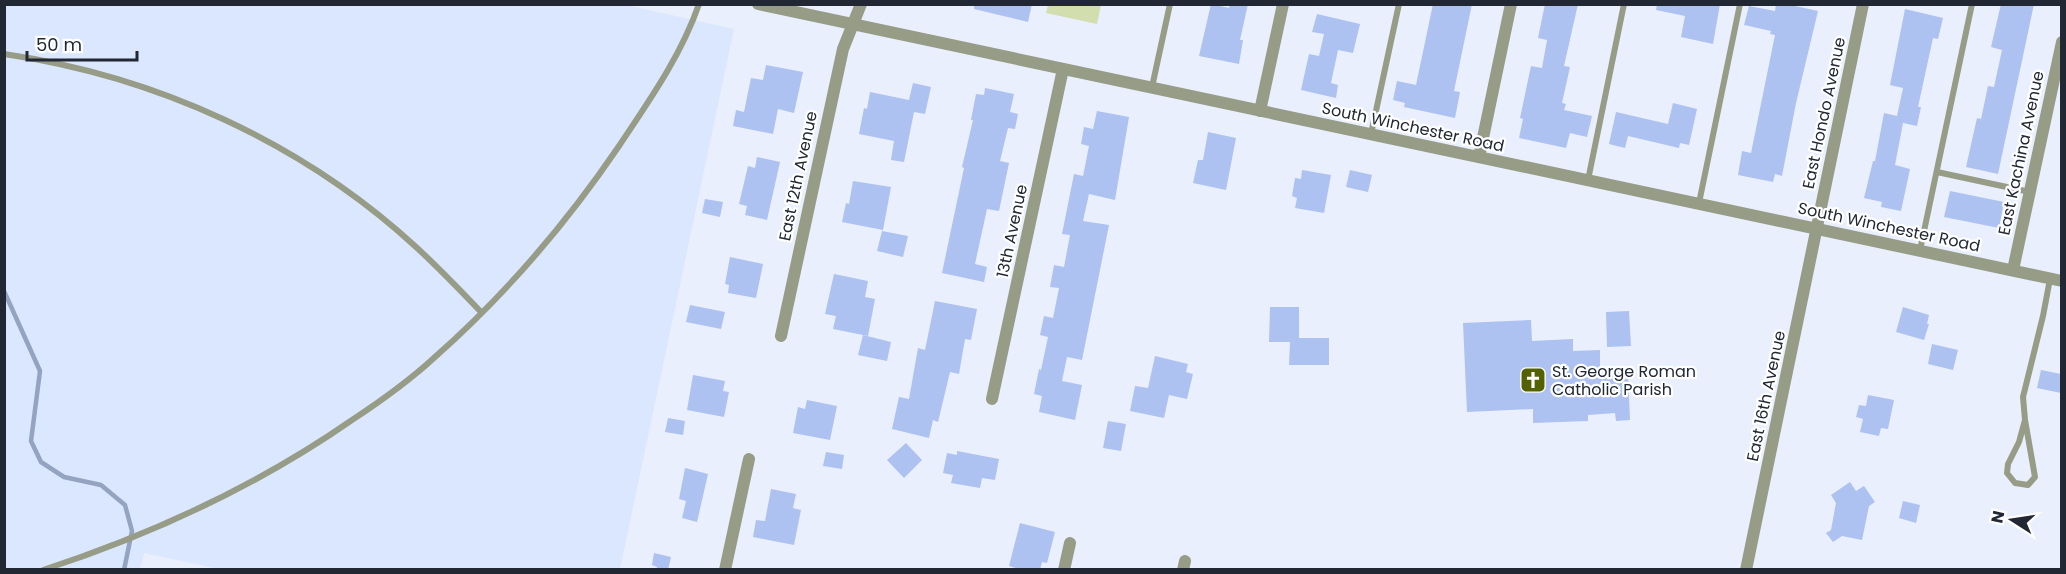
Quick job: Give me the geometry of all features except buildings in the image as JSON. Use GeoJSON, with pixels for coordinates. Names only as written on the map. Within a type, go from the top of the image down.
{"type":"FeatureCollection","features":[{"type":"Feature","properties":{"kind":"street","name":"South Winchester Road"},"geometry":{"type":"LineString","coordinates":[[758,4],[2056,280]]}},
{"type":"Feature","properties":{"kind":"street","name":"East 12th Avenue"},"geometry":{"type":"LineString","coordinates":[[781,336],[843,49],[861,4]]}},
{"type":"Feature","properties":{"kind":"street"},"geometry":{"type":"LineString","coordinates":[[1260,111],[1283,4]]}},
{"type":"Feature","properties":{"kind":"street"},"geometry":{"type":"LineString","coordinates":[[1479,158],[1511,4]]}},
{"type":"Feature","properties":{"kind":"street","name":"East Hondo Avenue"},"geometry":{"type":"LineString","coordinates":[[1817,229],[1863,4]]}},
{"type":"Feature","properties":{"kind":"street","name":"East Kachina Avenue"},"geometry":{"type":"LineString","coordinates":[[2013,270],[2061,42]]}},
{"type":"Feature","properties":{"kind":"street","name":"13th Avenue"},"geometry":{"type":"LineString","coordinates":[[992,399],[1063,69]]}},
{"type":"Feature","properties":{"kind":"street","name":"East 16th Avenue"},"geometry":{"type":"LineString","coordinates":[[1746,570],[1817,229]]}},
{"type":"Feature","properties":{"kind":"street"},"geometry":{"type":"LineString","coordinates":[[725,570],[749,459]]}},
{"type":"Feature","properties":{"kind":"street"},"geometry":{"type":"LineString","coordinates":[[1064,570],[1070,543]]}},
{"type":"Feature","properties":{"kind":"lane"},"geometry":{"type":"LineString","coordinates":[[43,570],[148,532],[201,509],[264,477],[378,402],[434,358],[526,267],[574,209],[655,92],[682,44],[699,4]]}},
{"type":"Feature","properties":{"kind":"lane"},"geometry":{"type":"LineString","coordinates":[[1152,88],[1170,4]]}},
{"type":"Feature","properties":{"kind":"lane"},"geometry":{"type":"LineString","coordinates":[[1371,135],[1399,4]]}},
{"type":"Feature","properties":{"kind":"lane"},"geometry":{"type":"LineString","coordinates":[[1588,180],[1624,4]]}},
{"type":"Feature","properties":{"kind":"lane"},"geometry":{"type":"LineString","coordinates":[[1698,204],[1740,4]]}},
{"type":"Feature","properties":{"kind":"lane"},"geometry":{"type":"LineString","coordinates":[[1920,251],[1972,4]]}},
{"type":"Feature","properties":{"kind":"lane"},"geometry":{"type":"LineString","coordinates":[[4,54],[89,70],[126,81],[220,117],[261,138],[327,177],[373,212],[415,246],[481,312]]}},
{"type":"Feature","properties":{"kind":"lane"},"geometry":{"type":"LineString","coordinates":[[1937,172],[2030,192]]}},
{"type":"Feature","properties":{"kind":"lane"},"geometry":{"type":"LineString","coordinates":[[2025,420],[2019,442],[2008,464],[2007,473],[2015,483],[2028,484],[2035,477],[2023,397],[2043,316],[2056,280]]}},
{"type":"Feature","properties":{"kind":"shaded area"},"geometry":{"type":"Polygon","coordinates":[[[622,4],[734,29],[620,569],[214,570],[214,568],[144,553],[140,569],[5,569],[4,5],[622,4]]]}},
{"type":"Feature","properties":{"kind":"green space"},"geometry":{"type":"Polygon","coordinates":[[[1048,4],[1101,5],[1097,24],[1046,13],[1048,4]]]}},
{"type":"Feature","properties":{"kind":"waterway"},"geometry":{"type":"LineString","coordinates":[[4,291],[40,371],[31,441],[41,462],[64,477],[101,485],[125,505],[132,531],[124,570]]}},
{"type":"Feature","properties":{"kind":"place","name":"St. George Roman Catholic Parish"},"geometry":{"type":"Point","coordinates":[1533,380]}}]}
